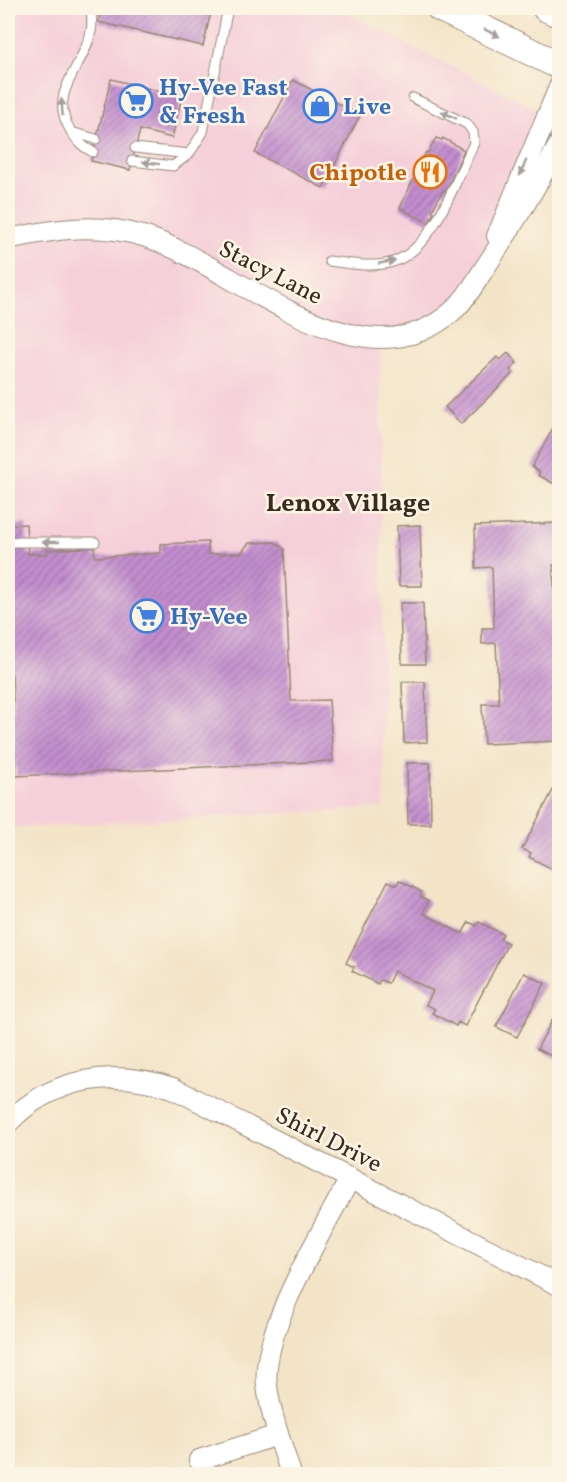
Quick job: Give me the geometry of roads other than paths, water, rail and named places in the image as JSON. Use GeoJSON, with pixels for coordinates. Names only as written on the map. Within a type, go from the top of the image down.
{"type":"FeatureCollection","features":[{"type":"Feature","properties":{"kind":"main road"},"geometry":{"type":"LineString","coordinates":[[440,8],[560,66]]}},
{"type":"Feature","properties":{"kind":"main road"},"geometry":{"type":"LineString","coordinates":[[546,8],[560,14]]}},
{"type":"Feature","properties":{"kind":"street","name":"Stacy Lane"},"geometry":{"type":"LineString","coordinates":[[487,264],[512,194],[560,85]]}},
{"type":"Feature","properties":{"kind":"street","name":"Stacy Lane"},"geometry":{"type":"LineString","coordinates":[[8,239],[57,228],[90,227],[128,233],[170,248],[333,331],[380,339],[408,334],[432,324],[454,310],[473,291],[560,143]]}},
{"type":"Feature","properties":{"kind":"street","name":"Shirl Drive"},"geometry":{"type":"LineString","coordinates":[[8,1123],[40,1097],[65,1085],[96,1077],[124,1077],[151,1081],[173,1088],[560,1286]]}},
{"type":"Feature","properties":{"kind":"street"},"geometry":{"type":"LineString","coordinates":[[291,1474],[278,1435],[267,1385],[273,1335],[282,1310],[350,1178]]}},
{"type":"Feature","properties":{"kind":"street"},"geometry":{"type":"LineString","coordinates":[[199,1460],[278,1435]]}},
{"type":"Feature","properties":{"kind":"lane"},"geometry":{"type":"LineString","coordinates":[[91,8],[92,31],[61,98],[63,116],[71,132],[81,147],[93,152]]}},
{"type":"Feature","properties":{"kind":"lane"},"geometry":{"type":"LineString","coordinates":[[132,161],[173,166],[189,154],[203,132],[228,8]]}},
{"type":"Feature","properties":{"kind":"lane"},"geometry":{"type":"LineString","coordinates":[[329,261],[363,265],[392,262],[410,254],[426,239],[474,143],[473,132],[467,124],[413,98]]}},
{"type":"Feature","properties":{"kind":"lane"},"geometry":{"type":"LineString","coordinates":[[71,132],[96,139]]}},
{"type":"Feature","properties":{"kind":"lane"},"geometry":{"type":"LineString","coordinates":[[135,148],[189,154]]}},
{"type":"Feature","properties":{"kind":"lane"},"geometry":{"type":"LineString","coordinates":[[8,542],[95,542]]}},
{"type":"Feature","properties":{"kind":"place","name":"Hy-Vee Fast & Fresh"},"geometry":{"type":"Point","coordinates":[136,101]}},
{"type":"Feature","properties":{"kind":"place","name":"Live"},"geometry":{"type":"Point","coordinates":[320,106]}},
{"type":"Feature","properties":{"kind":"place","name":"Chipotle"},"geometry":{"type":"Point","coordinates":[430,172]}},
{"type":"Feature","properties":{"kind":"place","name":"Hy-Vee"},"geometry":{"type":"Point","coordinates":[147,616]}},
{"type":"Feature","properties":{"kind":"district","name":"Lenox Village"},"geometry":{"type":"Point","coordinates":[348,502]}}]}
